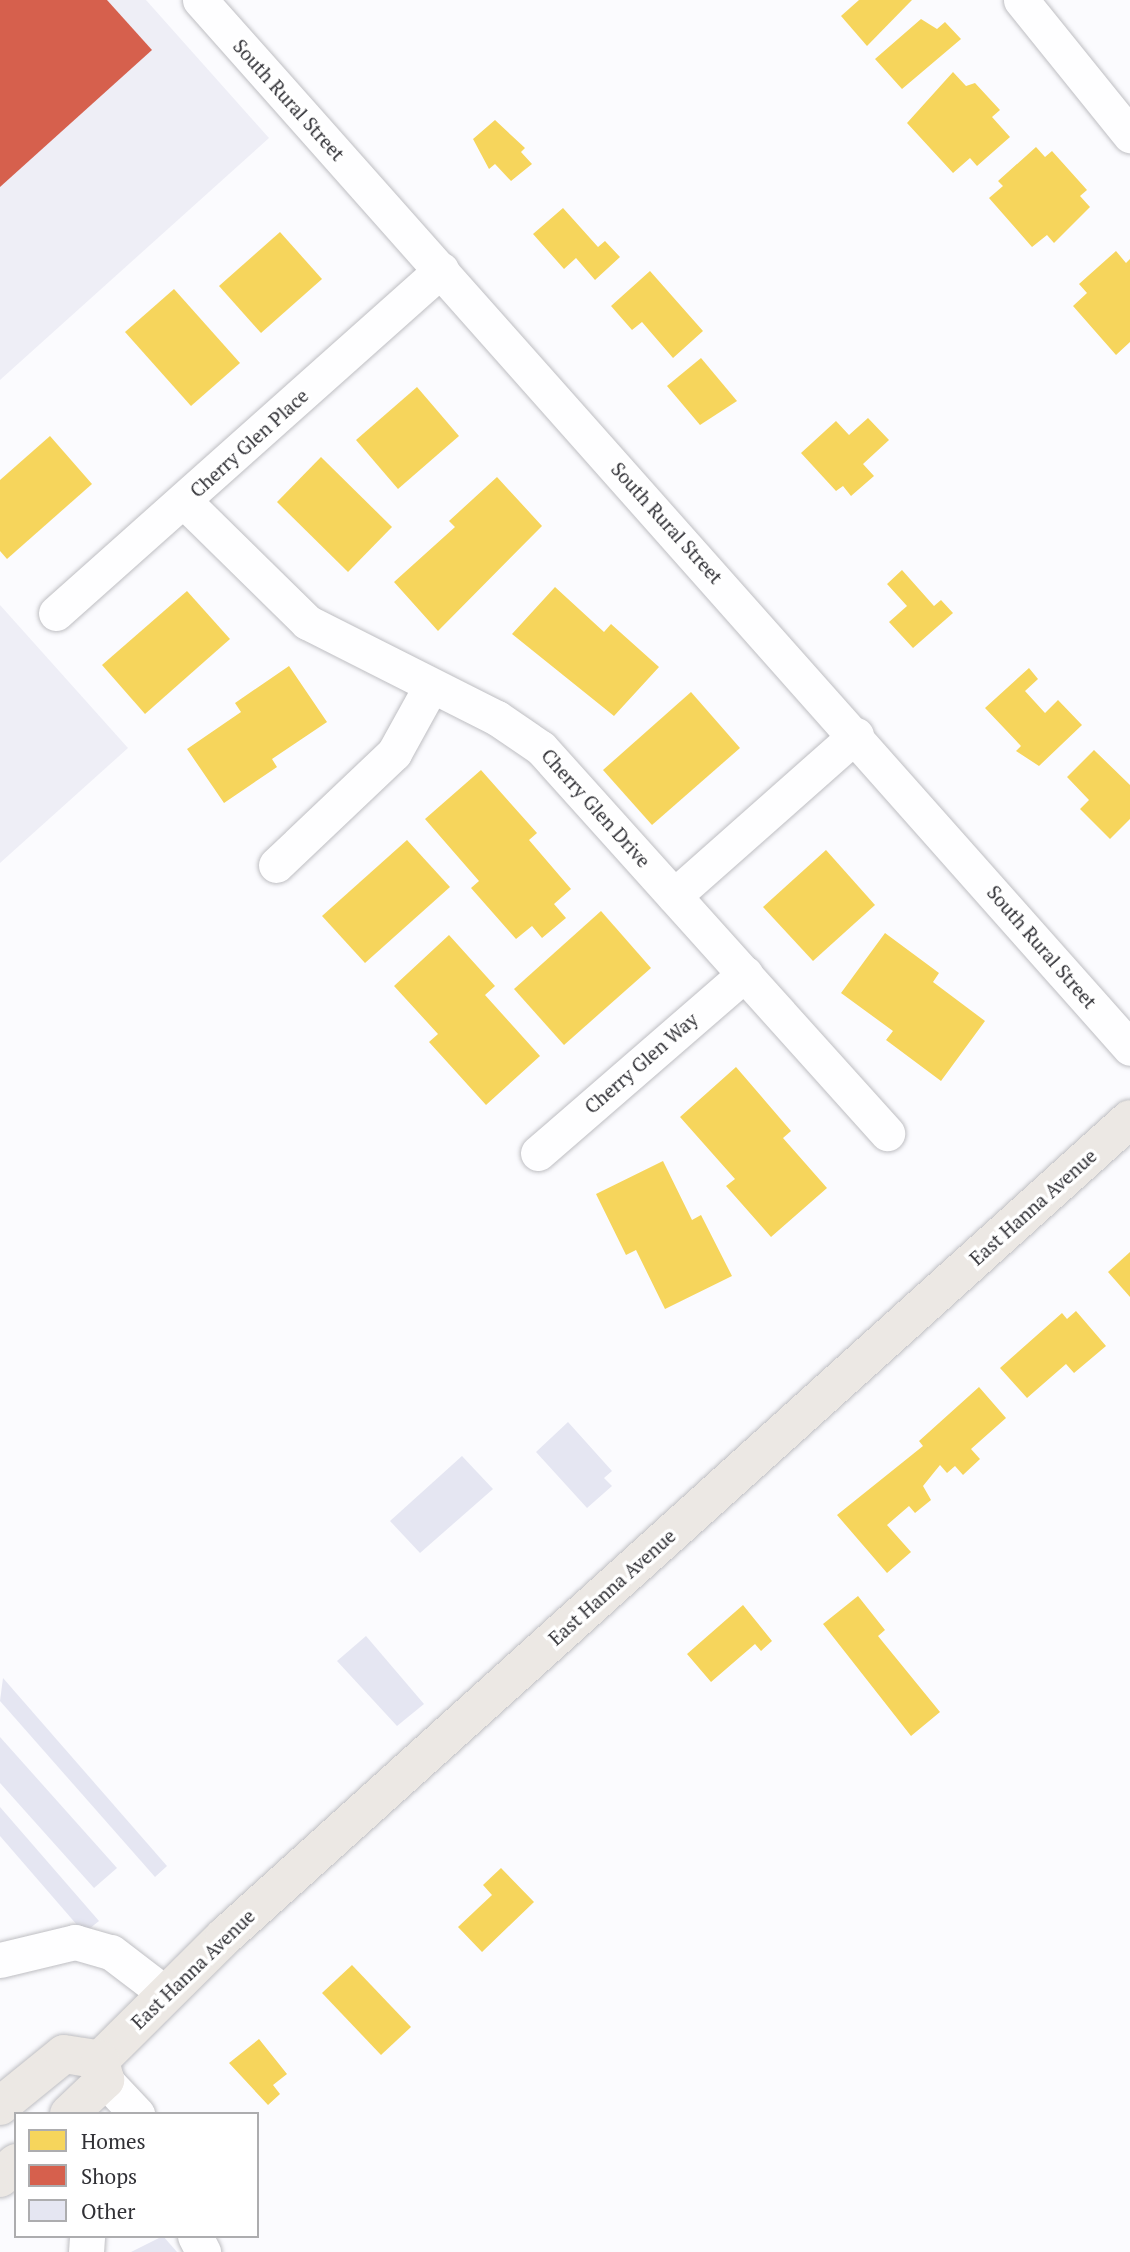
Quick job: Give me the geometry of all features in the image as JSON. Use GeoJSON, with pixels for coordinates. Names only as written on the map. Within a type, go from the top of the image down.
{"type":"FeatureCollection","features":[{"type":"Feature","properties":{"kind":"main road","name":"East Hanna Avenue"},"geometry":{"type":"LineString","coordinates":[[70,2112],[166,1994],[1130,1119]]}},
{"type":"Feature","properties":{"kind":"main road"},"geometry":{"type":"LineString","coordinates":[[0,2106],[64,2054],[102,2070]]}},
{"type":"Feature","properties":{"kind":"main road"},"geometry":{"type":"LineString","coordinates":[[0,2178],[14,2165]]}},
{"type":"Feature","properties":{"kind":"street","name":"South Rural Street"},"geometry":{"type":"LineString","coordinates":[[200,0],[856,735],[1130,1048]]}},
{"type":"Feature","properties":{"kind":"street"},"geometry":{"type":"LineString","coordinates":[[1021,0],[1130,135]]}},
{"type":"Feature","properties":{"kind":"street","name":"Cherry Glen Place"},"geometry":{"type":"LineString","coordinates":[[56,613],[441,270]]}},
{"type":"Feature","properties":{"kind":"street","name":"Cherry Glen Drive"},"geometry":{"type":"LineString","coordinates":[[184,500],[290,610],[541,748],[887,1133]]}},
{"type":"Feature","properties":{"kind":"street"},"geometry":{"type":"LineString","coordinates":[[276,865],[394,753],[431,686]]}},
{"type":"Feature","properties":{"kind":"street"},"geometry":{"type":"LineString","coordinates":[[674,895],[856,735]]}},
{"type":"Feature","properties":{"kind":"street","name":"Cherry Glen Way"},"geometry":{"type":"LineString","coordinates":[[538,1153],[745,974]]}},
{"type":"Feature","properties":{"kind":"street"},"geometry":{"type":"LineString","coordinates":[[0,1960],[75,1942],[111,1952],[166,1994]]}},
{"type":"Feature","properties":{"kind":"street"},"geometry":{"type":"LineString","coordinates":[[102,2070],[135,2112]]}},
{"type":"Feature","properties":{"kind":"shaded area"},"geometry":{"type":"Polygon","coordinates":[[[0,0],[146,0],[269,138],[0,380],[0,0]]]}},
{"type":"Feature","properties":{"kind":"shaded area"},"geometry":{"type":"Polygon","coordinates":[[[0,605],[128,748],[0,863],[0,605]]]}},
{"type":"Feature","properties":{"kind":"building: Homes"},"geometry":{"type":"Polygon","coordinates":[[[859,0],[912,0],[867,46],[841,16],[859,0]]]}},
{"type":"Feature","properties":{"kind":"building: Homes"},"geometry":{"type":"Polygon","coordinates":[[[921,19],[937,29],[945,22],[961,39],[902,89],[875,59],[921,19]]]}},
{"type":"Feature","properties":{"kind":"building: Homes"},"geometry":{"type":"Polygon","coordinates":[[[953,72],[966,86],[975,83],[1000,110],[992,117],[1010,137],[977,166],[970,158],[953,173],[907,123],[953,72]]]}},
{"type":"Feature","properties":{"kind":"building: Homes"},"geometry":{"type":"Polygon","coordinates":[[[495,120],[525,148],[521,152],[532,164],[511,181],[495,164],[489,169],[473,139],[495,120]]]}},
{"type":"Feature","properties":{"kind":"building: Homes"},"geometry":{"type":"Polygon","coordinates":[[[1036,147],[1045,157],[1052,151],[1087,190],[1080,196],[1090,207],[1054,243],[1047,235],[1032,247],[989,198],[1003,186],[998,181],[1036,147]]]}},
{"type":"Feature","properties":{"kind":"building: Homes"},"geometry":{"type":"Polygon","coordinates":[[[563,208],[598,247],[605,241],[620,257],[595,280],[576,258],[564,269],[533,234],[563,208]]]}},
{"type":"Feature","properties":{"kind":"building: Homes"},"geometry":{"type":"Polygon","coordinates":[[[280,232],[322,279],[261,333],[219,286],[280,232]]]}},
{"type":"Feature","properties":{"kind":"building: Homes"},"geometry":{"type":"Polygon","coordinates":[[[1116,251],[1126,263],[1130,259],[1130,342],[1116,355],[1073,306],[1087,293],[1079,284],[1116,251]]]}},
{"type":"Feature","properties":{"kind":"building: Homes"},"geometry":{"type":"Polygon","coordinates":[[[650,271],[703,331],[673,358],[642,322],[632,330],[611,306],[650,271]]]}},
{"type":"Feature","properties":{"kind":"building: Homes"},"geometry":{"type":"Polygon","coordinates":[[[174,289],[240,363],[191,406],[125,332],[174,289]]]}},
{"type":"Feature","properties":{"kind":"building: Homes"},"geometry":{"type":"Polygon","coordinates":[[[701,358],[737,401],[700,425],[667,386],[701,358]]]}},
{"type":"Feature","properties":{"kind":"building: Homes"},"geometry":{"type":"Polygon","coordinates":[[[417,387],[459,436],[398,489],[356,440],[417,387]]]}},
{"type":"Feature","properties":{"kind":"building: Homes"},"geometry":{"type":"Polygon","coordinates":[[[868,418],[889,440],[863,464],[874,476],[851,496],[843,486],[836,491],[801,453],[836,421],[849,435],[868,418]]]}},
{"type":"Feature","properties":{"kind":"building: Homes"},"geometry":{"type":"Polygon","coordinates":[[[50,436],[92,484],[7,559],[0,551],[0,480],[50,436]]]}},
{"type":"Feature","properties":{"kind":"building: Homes"},"geometry":{"type":"Polygon","coordinates":[[[321,457],[392,527],[348,572],[277,502],[321,457]]]}},
{"type":"Feature","properties":{"kind":"building: Homes"},"geometry":{"type":"Polygon","coordinates":[[[497,477],[542,526],[438,631],[394,582],[455,527],[449,521],[497,477]]]}},
{"type":"Feature","properties":{"kind":"building: Homes"},"geometry":{"type":"Polygon","coordinates":[[[902,570],[934,606],[941,600],[953,613],[913,648],[889,622],[907,606],[887,584],[902,570]]]}},
{"type":"Feature","properties":{"kind":"building: Homes"},"geometry":{"type":"Polygon","coordinates":[[[555,587],[604,632],[611,624],[659,667],[614,716],[512,634],[555,587]]]}},
{"type":"Feature","properties":{"kind":"building: Homes"},"geometry":{"type":"Polygon","coordinates":[[[187,591],[230,639],[145,714],[102,665],[187,591]]]}},
{"type":"Feature","properties":{"kind":"building: Homes"},"geometry":{"type":"Polygon","coordinates":[[[289,666],[327,722],[272,759],[277,767],[224,803],[187,749],[241,712],[235,703],[289,666]]]}},
{"type":"Feature","properties":{"kind":"building: Homes"},"geometry":{"type":"Polygon","coordinates":[[[1029,668],[1038,679],[1025,691],[1045,713],[1058,700],[1082,725],[1039,766],[1016,751],[1021,746],[985,708],[1029,668]]]}},
{"type":"Feature","properties":{"kind":"building: Homes"},"geometry":{"type":"Polygon","coordinates":[[[691,692],[740,748],[652,825],[603,770],[691,692]]]}},
{"type":"Feature","properties":{"kind":"building: Homes"},"geometry":{"type":"Polygon","coordinates":[[[1094,750],[1130,785],[1130,819],[1110,839],[1080,809],[1089,800],[1067,777],[1094,750]]]}},
{"type":"Feature","properties":{"kind":"building: Homes"},"geometry":{"type":"Polygon","coordinates":[[[481,770],[537,833],[529,840],[571,889],[554,904],[566,918],[542,938],[532,926],[516,939],[471,888],[479,881],[425,819],[481,770]]]}},
{"type":"Feature","properties":{"kind":"building: Homes"},"geometry":{"type":"Polygon","coordinates":[[[407,840],[450,887],[365,963],[322,916],[407,840]]]}},
{"type":"Feature","properties":{"kind":"building: Homes"},"geometry":{"type":"Polygon","coordinates":[[[826,850],[875,905],[813,961],[763,907],[826,850]]]}},
{"type":"Feature","properties":{"kind":"building: Homes"},"geometry":{"type":"Polygon","coordinates":[[[601,911],[651,968],[564,1045],[514,989],[601,911]]]}},
{"type":"Feature","properties":{"kind":"building: Homes"},"geometry":{"type":"Polygon","coordinates":[[[885,933],[939,973],[933,982],[985,1021],[941,1081],[886,1040],[893,1031],[841,993],[885,933]]]}},
{"type":"Feature","properties":{"kind":"building: Homes"},"geometry":{"type":"Polygon","coordinates":[[[449,935],[495,986],[485,995],[540,1056],[486,1105],[429,1042],[438,1034],[394,986],[449,935]]]}},
{"type":"Feature","properties":{"kind":"building: Homes"},"geometry":{"type":"Polygon","coordinates":[[[736,1067],[791,1131],[783,1138],[827,1188],[771,1237],[726,1186],[735,1179],[680,1117],[736,1067]]]}},
{"type":"Feature","properties":{"kind":"building: Homes"},"geometry":{"type":"Polygon","coordinates":[[[663,1161],[692,1220],[701,1215],[732,1276],[665,1309],[636,1250],[626,1255],[596,1194],[663,1161]]]}},
{"type":"Feature","properties":{"kind":"building: Homes"},"geometry":{"type":"Polygon","coordinates":[[[1130,1252],[1130,1297],[1108,1272],[1130,1252]]]}},
{"type":"Feature","properties":{"kind":"building: Homes"},"geometry":{"type":"Polygon","coordinates":[[[1076,1311],[1106,1346],[1074,1373],[1066,1364],[1027,1398],[1000,1368],[1062,1313],[1067,1319],[1076,1311]]]}},
{"type":"Feature","properties":{"kind":"building: Homes"},"geometry":{"type":"Polygon","coordinates":[[[979,1387],[1006,1418],[971,1449],[980,1459],[963,1475],[955,1466],[947,1473],[940,1465],[923,1486],[931,1500],[915,1513],[909,1506],[887,1525],[911,1552],[887,1573],[837,1515],[923,1446],[919,1441],[979,1387]]]}},
{"type":"Feature","properties":{"kind":"building: Homes"},"geometry":{"type":"Polygon","coordinates":[[[858,1596],[885,1630],[878,1636],[940,1712],[911,1736],[823,1624],[858,1596]]]}},
{"type":"Feature","properties":{"kind":"building: Homes"},"geometry":{"type":"Polygon","coordinates":[[[743,1605],[772,1641],[761,1651],[755,1644],[711,1682],[687,1654],[743,1605]]]}},
{"type":"Feature","properties":{"kind":"building: Homes"},"geometry":{"type":"Polygon","coordinates":[[[501,1868],[534,1902],[482,1952],[458,1927],[492,1895],[483,1885],[501,1868]]]}},
{"type":"Feature","properties":{"kind":"building: Homes"},"geometry":{"type":"Polygon","coordinates":[[[352,1965],[411,2027],[381,2055],[322,1993],[352,1965]]]}},
{"type":"Feature","properties":{"kind":"building: Homes"},"geometry":{"type":"Polygon","coordinates":[[[259,2039],[287,2074],[273,2085],[280,2094],[268,2105],[229,2063],[259,2039]]]}},
{"type":"Feature","properties":{"kind":"building: Shops"},"geometry":{"type":"Polygon","coordinates":[[[0,0],[107,0],[152,50],[0,187],[0,0]]]}},
{"type":"Feature","properties":{"kind":"building: Other"},"geometry":{"type":"Polygon","coordinates":[[[568,1422],[612,1471],[604,1478],[612,1486],[587,1508],[536,1452],[568,1422]]]}},
{"type":"Feature","properties":{"kind":"building: Other"},"geometry":{"type":"Polygon","coordinates":[[[462,1456],[493,1489],[420,1553],[390,1521],[462,1456]]]}},
{"type":"Feature","properties":{"kind":"building: Other"},"geometry":{"type":"Polygon","coordinates":[[[366,1636],[424,1704],[397,1726],[337,1661],[366,1636]]]}},
{"type":"Feature","properties":{"kind":"building: Other"},"geometry":{"type":"Polygon","coordinates":[[[3,1678],[167,1866],[155,1877],[0,1701],[3,1678]]]}},
{"type":"Feature","properties":{"kind":"building: Other"},"geometry":{"type":"Polygon","coordinates":[[[0,1737],[117,1868],[94,1888],[0,1783],[0,1737]]]}},
{"type":"Feature","properties":{"kind":"building: Other"},"geometry":{"type":"Polygon","coordinates":[[[0,1807],[99,1921],[84,1933],[0,1836],[0,1807]]]}},
{"type":"Feature","properties":{"kind":"building: Other"},"geometry":{"type":"Polygon","coordinates":[[[159,2238],[165,2238],[177,2252],[131,2252],[159,2238]]]}}]}
